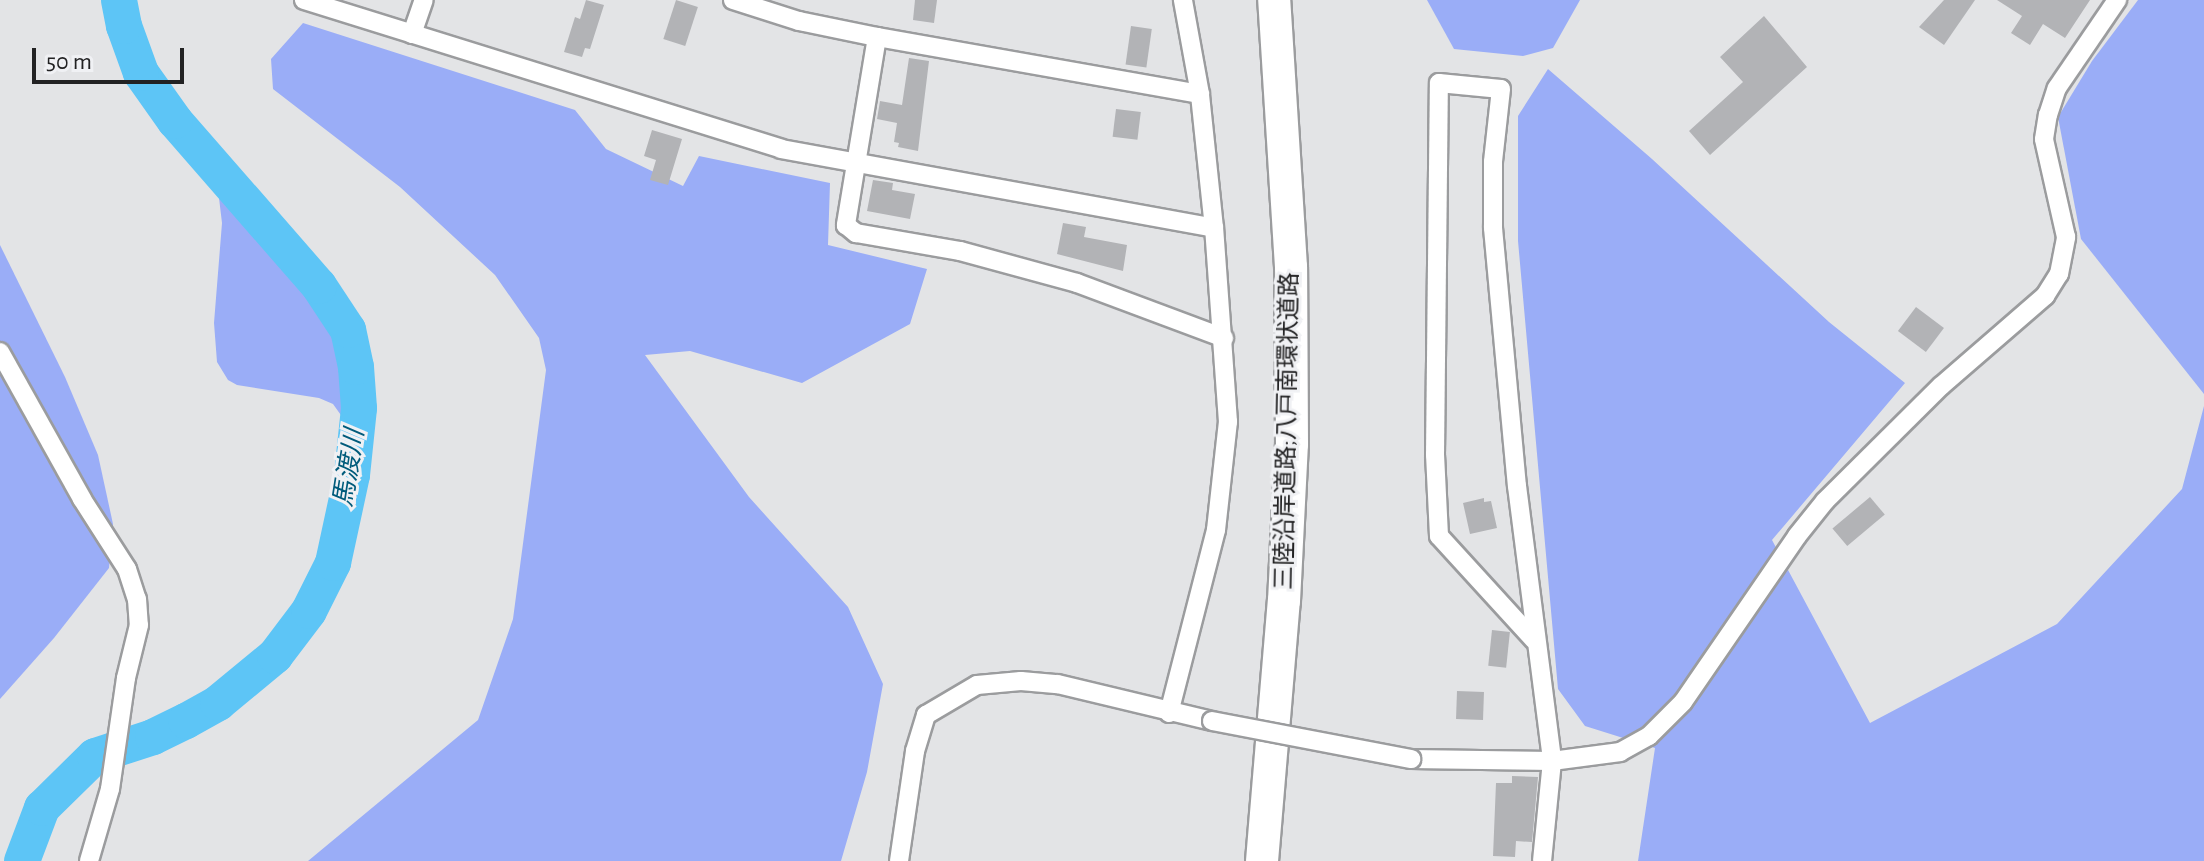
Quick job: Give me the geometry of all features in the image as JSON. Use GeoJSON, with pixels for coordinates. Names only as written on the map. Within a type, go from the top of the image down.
{"type":"FeatureCollection","features":[{"type":"Feature","properties":{"kind":"highway","name":"三陸沿岸道路;八戸南環状道路"},"geometry":{"type":"LineString","coordinates":[[1262,861],[1284,601],[1292,444],[1291,267],[1274,0]]}},
{"type":"Feature","properties":{"kind":"street"},"geometry":{"type":"LineString","coordinates":[[304,0],[781,149],[1214,228]]}},
{"type":"Feature","properties":{"kind":"street"},"geometry":{"type":"LineString","coordinates":[[412,34],[424,0]]}},
{"type":"Feature","properties":{"kind":"street"},"geometry":{"type":"LineString","coordinates":[[733,0],[799,21],[877,37],[1200,94]]}},
{"type":"Feature","properties":{"kind":"street"},"geometry":{"type":"LineString","coordinates":[[1169,713],[1216,530],[1228,422],[1224,338],[1200,94],[1183,0]]}},
{"type":"Feature","properties":{"kind":"street"},"geometry":{"type":"LineString","coordinates":[[899,861],[915,751],[926,715],[946,700],[977,685],[1021,681],[1058,684],[1169,713],[1411,759],[1552,761],[1620,752],[1649,736],[1683,702],[1797,536],[1825,501],[1941,386],[2045,296],[2059,274],[2066,237],[2044,139],[2048,115],[2057,88],[2117,0]]}},
{"type":"Feature","properties":{"kind":"street"},"geometry":{"type":"LineString","coordinates":[[877,37],[846,225],[856,233],[960,251],[1077,283],[1224,338]]}},
{"type":"Feature","properties":{"kind":"street"},"geometry":{"type":"LineString","coordinates":[[1534,640],[1439,536],[1435,455],[1439,83],[1501,89],[1493,162],[1493,228],[1534,640],[1552,761],[1542,861]]}},
{"type":"Feature","properties":{"kind":"street"},"geometry":{"type":"LineString","coordinates":[[0,352],[82,499],[127,569],[137,599],[139,625],[126,678],[110,789],[89,861]]}},
{"type":"Feature","properties":{"kind":"shaded area"},"geometry":{"type":"Polygon","coordinates":[[[1427,0],[1580,0],[1553,48],[1523,56],[1454,49],[1427,0]]]}},
{"type":"Feature","properties":{"kind":"shaded area"},"geometry":{"type":"Polygon","coordinates":[[[2138,0],[2204,0],[2204,394],[2081,239],[2058,117],[2092,61],[2138,0]]]}},
{"type":"Feature","properties":{"kind":"shaded area"},"geometry":{"type":"Polygon","coordinates":[[[303,23],[575,110],[606,149],[683,186],[699,156],[830,183],[828,245],[927,269],[910,324],[802,383],[690,351],[645,355],[749,497],[848,607],[883,684],[867,772],[841,861],[308,861],[478,720],[513,619],[546,370],[539,338],[495,275],[400,187],[273,89],[271,59],[303,23]]]}},
{"type":"Feature","properties":{"kind":"shaded area"},"geometry":{"type":"Polygon","coordinates":[[[1548,69],[1652,159],[1829,322],[1905,383],[1772,540],[1870,723],[2057,624],[2182,489],[2204,406],[2204,861],[1638,861],[1655,748],[1585,726],[1558,689],[1518,241],[1518,116],[1548,69]]]}},
{"type":"Feature","properties":{"kind":"shaded area"},"geometry":{"type":"Polygon","coordinates":[[[228,195],[315,302],[333,331],[343,362],[348,412],[343,418],[333,404],[319,398],[237,385],[228,380],[217,362],[214,323],[222,223],[219,198],[228,195]]]}},
{"type":"Feature","properties":{"kind":"shaded area"},"geometry":{"type":"Polygon","coordinates":[[[0,245],[65,377],[98,455],[113,524],[109,568],[54,638],[0,699],[0,245]]]}},
{"type":"Feature","properties":{"kind":"building"},"geometry":{"type":"Polygon","coordinates":[[[586,0],[604,5],[590,49],[585,48],[582,57],[564,52],[575,17],[580,19],[586,0]]]}},
{"type":"Feature","properties":{"kind":"building"},"geometry":{"type":"Polygon","coordinates":[[[676,0],[698,7],[685,46],[663,39],[676,0]]]}},
{"type":"Feature","properties":{"kind":"building"},"geometry":{"type":"Polygon","coordinates":[[[915,0],[937,0],[934,23],[913,20],[915,0]]]}},
{"type":"Feature","properties":{"kind":"building"},"geometry":{"type":"Polygon","coordinates":[[[1944,0],[1975,0],[1944,45],[1919,27],[1944,0]]]}},
{"type":"Feature","properties":{"kind":"building"},"geometry":{"type":"Polygon","coordinates":[[[1997,0],[2090,0],[2065,38],[2043,24],[2030,45],[2011,33],[2022,16],[1997,0]]]}},
{"type":"Feature","properties":{"kind":"building"},"geometry":{"type":"Polygon","coordinates":[[[1764,16],[1807,67],[1710,155],[1689,131],[1743,82],[1720,57],[1764,16]]]}},
{"type":"Feature","properties":{"kind":"building"},"geometry":{"type":"Polygon","coordinates":[[[1131,26],[1152,29],[1146,68],[1126,65],[1131,26]]]}},
{"type":"Feature","properties":{"kind":"building"},"geometry":{"type":"Polygon","coordinates":[[[909,58],[929,61],[918,151],[898,147],[899,143],[894,142],[897,123],[877,119],[880,101],[902,105],[909,58]]]}},
{"type":"Feature","properties":{"kind":"building"},"geometry":{"type":"Polygon","coordinates":[[[1116,109],[1141,112],[1137,140],[1113,137],[1116,109]]]}},
{"type":"Feature","properties":{"kind":"building"},"geometry":{"type":"Polygon","coordinates":[[[652,130],[682,139],[668,185],[650,180],[656,160],[644,156],[652,130]]]}},
{"type":"Feature","properties":{"kind":"building"},"geometry":{"type":"Polygon","coordinates":[[[873,180],[893,183],[892,190],[915,194],[910,219],[867,211],[873,180]]]}},
{"type":"Feature","properties":{"kind":"building"},"geometry":{"type":"Polygon","coordinates":[[[1063,223],[1086,227],[1084,237],[1127,245],[1123,271],[1057,254],[1063,223]]]}},
{"type":"Feature","properties":{"kind":"building"},"geometry":{"type":"Polygon","coordinates":[[[1916,307],[1944,328],[1926,352],[1898,331],[1916,307]]]}},
{"type":"Feature","properties":{"kind":"building"},"geometry":{"type":"Polygon","coordinates":[[[1870,497],[1885,515],[1847,546],[1832,528],[1870,497]]]}},
{"type":"Feature","properties":{"kind":"building"},"geometry":{"type":"Polygon","coordinates":[[[1484,498],[1484,502],[1491,501],[1497,528],[1470,534],[1463,503],[1484,498]]]}},
{"type":"Feature","properties":{"kind":"building"},"geometry":{"type":"Polygon","coordinates":[[[1492,630],[1510,632],[1506,668],[1488,666],[1492,630]]]}},
{"type":"Feature","properties":{"kind":"building"},"geometry":{"type":"Polygon","coordinates":[[[1457,691],[1484,692],[1483,720],[1456,719],[1457,691]]]}},
{"type":"Feature","properties":{"kind":"building"},"geometry":{"type":"Polygon","coordinates":[[[1512,776],[1538,777],[1532,842],[1516,841],[1515,857],[1493,856],[1496,783],[1512,783],[1512,776]]]}},
{"type":"Feature","properties":{"kind":"waterway","name":"馬渡川"},"geometry":{"type":"LineString","coordinates":[[22,861],[42,808],[95,756],[153,737],[186,721],[218,703],[275,656],[309,611],[333,563],[352,475],[359,408],[356,367],[348,330],[319,286],[175,121],[141,73],[124,26],[119,0]]}}]}
